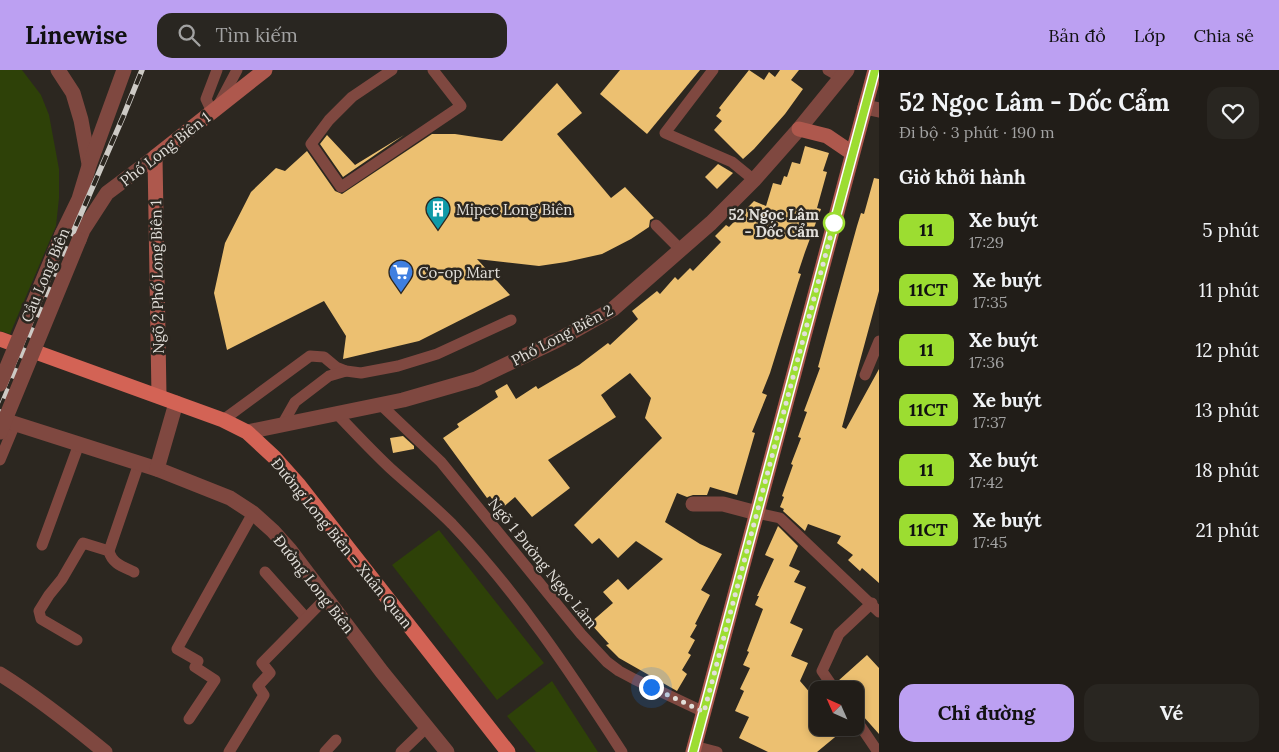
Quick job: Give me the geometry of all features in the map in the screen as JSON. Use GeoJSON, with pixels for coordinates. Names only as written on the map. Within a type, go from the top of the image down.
{"type":"FeatureCollection","features":[{"type":"Feature","properties":{"kind":"main road","name":"Phố Long Biên 1"},"geometry":{"type":"LineString","coordinates":[[155,157],[265,70]]}},
{"type":"Feature","properties":{"kind":"main road"},"geometry":{"type":"LineString","coordinates":[[694,749],[852,153],[872,109],[875,70]]}},
{"type":"Feature","properties":{"kind":"main road"},"geometry":{"type":"LineString","coordinates":[[799,128],[827,136],[852,153]]}},
{"type":"Feature","properties":{"kind":"main road","name":"Ngõ 2 Phố Long Biên 1"},"geometry":{"type":"LineString","coordinates":[[155,157],[159,396]]}},
{"type":"Feature","properties":{"kind":"main road","name":"Đường Long Biên – Xuân Quan"},"geometry":{"type":"LineString","coordinates":[[0,339],[224,420],[247,432],[274,456],[298,484],[508,752]]}},
{"type":"Feature","properties":{"kind":"street"},"geometry":{"type":"LineString","coordinates":[[58,70],[73,93],[81,120],[89,166]]}},
{"type":"Feature","properties":{"kind":"street","name":"Cầu Long Biên"},"geometry":{"type":"LineString","coordinates":[[0,384],[78,199],[124,70]]}},
{"type":"Feature","properties":{"kind":"street","name":"Phố Long Biên 2"},"geometry":{"type":"LineString","coordinates":[[247,432],[381,404],[476,379],[560,339],[613,309],[711,222],[754,180],[844,74]]}},
{"type":"Feature","properties":{"kind":"street","name":"Phố Long Biên 1"},"geometry":{"type":"LineString","coordinates":[[79,240],[107,193],[155,157]]}},
{"type":"Feature","properties":{"kind":"street","name":"Cầu Long Biên"},"geometry":{"type":"LineString","coordinates":[[0,432],[79,240]]}},
{"type":"Feature","properties":{"kind":"street"},"geometry":{"type":"LineString","coordinates":[[157,469],[176,403]]}},
{"type":"Feature","properties":{"kind":"street","name":"Đường Long Biên"},"geometry":{"type":"LineString","coordinates":[[7,422],[157,469],[230,498],[253,513],[273,530],[290,550],[382,672],[447,752]]}},
{"type":"Feature","properties":{"kind":"street"},"geometry":{"type":"LineString","coordinates":[[693,504],[723,504],[757,513]]}},
{"type":"Feature","properties":{"kind":"street"},"geometry":{"type":"LineString","coordinates":[[0,674],[32,695],[105,752]]}},
{"type":"Feature","properties":{"kind":"lane"},"geometry":{"type":"LineString","coordinates":[[217,70],[206,98],[214,110],[237,70]]}},
{"type":"Feature","properties":{"kind":"lane"},"geometry":{"type":"LineString","coordinates":[[392,70],[352,97],[329,120],[311,144],[341,187],[461,106],[432,70]]}},
{"type":"Feature","properties":{"kind":"lane"},"geometry":{"type":"LineString","coordinates":[[713,70],[665,133],[732,162],[754,180]]}},
{"type":"Feature","properties":{"kind":"lane"},"geometry":{"type":"LineString","coordinates":[[828,70],[844,74]]}},
{"type":"Feature","properties":{"kind":"lane"},"geometry":{"type":"LineString","coordinates":[[656,225],[680,249]]}},
{"type":"Feature","properties":{"kind":"lane"},"geometry":{"type":"LineString","coordinates":[[282,425],[295,402],[330,376],[346,372],[361,373],[398,366],[438,354],[511,320]]}},
{"type":"Feature","properties":{"kind":"lane"},"geometry":{"type":"LineString","coordinates":[[865,376],[879,341]]}},
{"type":"Feature","properties":{"kind":"lane"},"geometry":{"type":"LineString","coordinates":[[224,420],[310,356],[324,357],[336,367],[346,372]]}},
{"type":"Feature","properties":{"kind":"lane","name":"Ngõ 1 Đường Ngọc Lâm"},"geometry":{"type":"LineString","coordinates":[[381,404],[441,462],[581,634],[607,662],[626,675],[704,712]]}},
{"type":"Feature","properties":{"kind":"lane"},"geometry":{"type":"LineString","coordinates":[[337,414],[366,444],[452,524],[482,559],[564,665],[622,752]]}},
{"type":"Feature","properties":{"kind":"lane"},"geometry":{"type":"LineString","coordinates":[[0,460],[7,422]]}},
{"type":"Feature","properties":{"kind":"lane"},"geometry":{"type":"LineString","coordinates":[[42,545],[79,444]]}},
{"type":"Feature","properties":{"kind":"lane"},"geometry":{"type":"LineString","coordinates":[[134,572],[114,562],[110,551],[139,463]]}},
{"type":"Feature","properties":{"kind":"lane"},"geometry":{"type":"LineString","coordinates":[[189,720],[215,680],[195,667],[198,661],[177,649],[253,513]]}},
{"type":"Feature","properties":{"kind":"lane"},"geometry":{"type":"LineString","coordinates":[[757,513],[780,518],[875,608],[839,634],[822,671],[829,681]]}},
{"type":"Feature","properties":{"kind":"lane"},"geometry":{"type":"LineString","coordinates":[[77,640],[41,619],[39,611],[62,579],[83,543],[110,551]]}},
{"type":"Feature","properties":{"kind":"lane"},"geometry":{"type":"LineString","coordinates":[[265,572],[306,618]]}},
{"type":"Feature","properties":{"kind":"lane"},"geometry":{"type":"LineString","coordinates":[[229,752],[264,695],[258,686],[270,673],[262,663],[326,598]]}},
{"type":"Feature","properties":{"kind":"lane"},"geometry":{"type":"LineString","coordinates":[[401,752],[426,727]]}},
{"type":"Feature","properties":{"kind":"lane"},"geometry":{"type":"LineString","coordinates":[[864,731],[878,752]]}},
{"type":"Feature","properties":{"kind":"lane"},"geometry":{"type":"LineString","coordinates":[[325,752],[336,740]]}},
{"type":"Feature","properties":{"kind":"lane"},"geometry":{"type":"LineString","coordinates":[[694,749],[717,752]]}},
{"type":"Feature","properties":{"kind":"green space"},"geometry":{"type":"Polygon","coordinates":[[[0,70],[22,70],[41,95],[49,115],[59,169],[59,198],[56,226],[10,334],[0,331],[0,70]]]}},
{"type":"Feature","properties":{"kind":"green space"},"geometry":{"type":"Polygon","coordinates":[[[439,530],[544,663],[497,700],[392,565],[439,530]]]}},
{"type":"Feature","properties":{"kind":"green space"},"geometry":{"type":"Polygon","coordinates":[[[552,681],[598,752],[536,752],[507,716],[552,681]]]}},
{"type":"Feature","properties":{"kind":"building"},"geometry":{"type":"Polygon","coordinates":[[[620,70],[700,70],[647,134],[600,94],[620,70]]]}},
{"type":"Feature","properties":{"kind":"building"},"geometry":{"type":"Polygon","coordinates":[[[749,70],[764,80],[769,72],[775,77],[780,70],[799,70],[791,80],[803,89],[785,114],[743,159],[714,130],[722,121],[716,116],[721,110],[719,108],[749,70]]]}},
{"type":"Feature","properties":{"kind":"building","name":"Mipec Long Biên"},"geometry":{"type":"Polygon","coordinates":[[[557,83],[582,113],[557,134],[611,198],[625,187],[654,218],[650,220],[649,227],[602,254],[566,262],[539,266],[477,259],[510,295],[419,341],[343,359],[346,336],[324,301],[227,350],[214,293],[225,243],[251,192],[276,168],[285,171],[307,151],[335,191],[342,194],[432,134],[455,134],[502,141],[557,83]]]}},
{"type":"Feature","properties":{"kind":"building"},"geometry":{"type":"Polygon","coordinates":[[[327,135],[355,165],[404,135],[343,177],[320,144],[327,135]]]}},
{"type":"Feature","properties":{"kind":"building"},"geometry":{"type":"Polygon","coordinates":[[[805,146],[829,153],[823,171],[827,172],[817,208],[821,209],[798,273],[801,274],[762,393],[767,395],[752,432],[755,433],[737,495],[710,487],[707,495],[687,497],[677,493],[665,522],[700,544],[722,554],[701,590],[710,595],[690,637],[695,640],[688,653],[691,655],[682,670],[687,674],[677,691],[619,658],[606,645],[609,644],[590,623],[613,603],[603,592],[618,579],[628,590],[663,559],[636,541],[618,558],[599,538],[592,544],[574,525],[662,438],[645,418],[651,398],[630,373],[601,395],[616,417],[548,460],[570,488],[532,517],[515,497],[500,510],[490,496],[487,498],[443,438],[459,427],[457,424],[498,397],[495,391],[507,384],[516,399],[536,386],[538,389],[579,365],[608,343],[610,345],[638,319],[632,311],[657,291],[660,294],[675,277],[678,280],[690,268],[693,271],[721,242],[715,236],[726,225],[729,227],[754,201],[766,206],[773,183],[781,185],[784,176],[787,177],[792,162],[800,164],[805,146]]]}},
{"type":"Feature","properties":{"kind":"building"},"geometry":{"type":"Polygon","coordinates":[[[718,164],[733,173],[717,189],[705,177],[718,164]]]}},
{"type":"Feature","properties":{"kind":"building"},"geometry":{"type":"Polygon","coordinates":[[[874,178],[879,179],[879,291],[842,427],[846,429],[879,369],[879,583],[862,568],[860,571],[848,560],[853,555],[837,543],[841,536],[808,524],[805,531],[780,507],[793,465],[791,464],[801,438],[798,437],[807,412],[804,411],[820,368],[818,367],[857,226],[861,213],[864,214],[874,178]]]}},
{"type":"Feature","properties":{"kind":"building"},"geometry":{"type":"Polygon","coordinates":[[[403,436],[414,446],[414,449],[393,453],[390,438],[403,436]]]}},
{"type":"Feature","properties":{"kind":"building"},"geometry":{"type":"Polygon","coordinates":[[[778,526],[798,546],[789,566],[800,571],[794,582],[806,587],[790,623],[803,629],[791,656],[808,663],[800,681],[809,692],[809,736],[836,736],[817,752],[768,752],[739,738],[749,717],[735,711],[744,691],[740,689],[750,668],[743,665],[763,609],[755,605],[759,596],[757,596],[774,559],[765,555],[778,526]]]}},
{"type":"Feature","properties":{"kind":"building"},"geometry":{"type":"Polygon","coordinates":[[[867,655],[879,668],[879,734],[864,717],[864,681],[838,681],[867,655]]]}},
{"type":"Feature","properties":{"kind":"railway"},"geometry":{"type":"LineString","coordinates":[[0,409],[142,70]]}},
{"type":"Feature","properties":{"kind":"bus line","name":"11"},"geometry":{"type":"LineString","coordinates":[[693,752],[875,70]]}},
{"type":"Feature","properties":{"kind":"place","name":"52 Ngọc Lâm - Dốc Cẩm"},"geometry":{"type":"Point","coordinates":[834,223]}},
{"type":"Feature","properties":{"kind":"place","name":"Mipec Long Biên"},"geometry":{"type":"Point","coordinates":[438,230]}},
{"type":"Feature","properties":{"kind":"place","name":"Co-op Mart"},"geometry":{"type":"Point","coordinates":[401,293]}},
{"type":"Feature","properties":{"kind":"route"},"geometry":{"type":"LineString","coordinates":[[651,687],[704,712],[834,223]]}}]}
